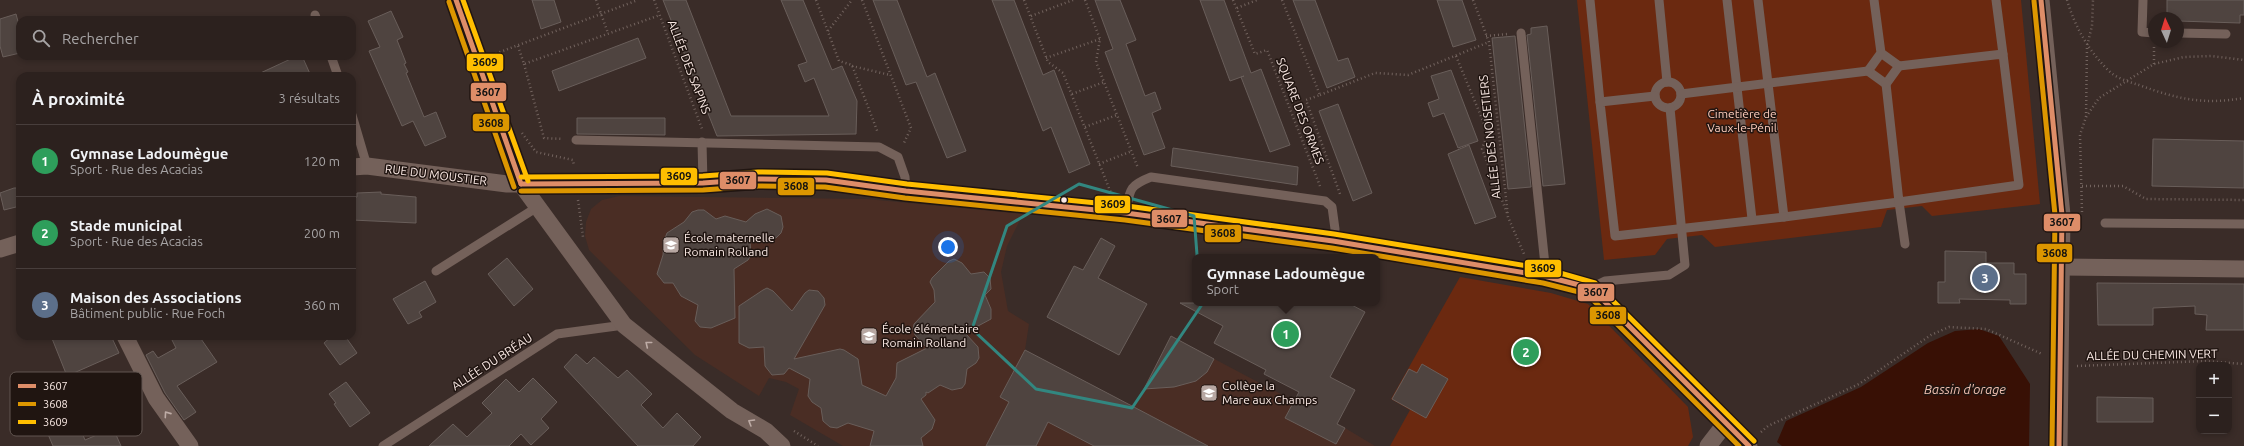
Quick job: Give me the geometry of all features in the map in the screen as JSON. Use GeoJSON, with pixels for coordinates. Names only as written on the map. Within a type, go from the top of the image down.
{"type":"FeatureCollection","features":[{"type":"Feature","properties":{"kind":"street"},"geometry":{"type":"LineString","coordinates":[[456,0],[501,132],[521,184],[539,206],[624,325],[732,411],[766,431],[782,446]]}},
{"type":"Feature","properties":{"kind":"street"},"geometry":{"type":"LineString","coordinates":[[2041,0],[2062,215],[2060,446]]}},
{"type":"Feature","properties":{"kind":"street","name":"RUE DU MOUSTIER"},"geometry":{"type":"LineString","coordinates":[[359,167],[507,184],[703,183],[758,180],[826,180],[906,191],[1126,213],[1333,241],[1522,271],[1591,288]]}},
{"type":"Feature","properties":{"kind":"street"},"geometry":{"type":"LineString","coordinates":[[0,249],[16,244]]}},
{"type":"Feature","properties":{"kind":"street"},"geometry":{"type":"LineString","coordinates":[[2062,266],[2244,269]]}},
{"type":"Feature","properties":{"kind":"street"},"geometry":{"type":"LineString","coordinates":[[1591,288],[1748,446]]}},
{"type":"Feature","properties":{"kind":"street"},"geometry":{"type":"LineString","coordinates":[[127,340],[156,398],[190,446]]}},
{"type":"Feature","properties":{"kind":"street"},"geometry":{"type":"LineString","coordinates":[[1708,446],[1725,424]]}},
{"type":"Feature","properties":{"kind":"lane"},"geometry":{"type":"LineString","coordinates":[[1590,0],[1614,236],[1752,219],[1784,217],[2019,185],[1996,0]]}},
{"type":"Feature","properties":{"kind":"lane"},"geometry":{"type":"LineString","coordinates":[[1659,0],[1667,82]]}},
{"type":"Feature","properties":{"kind":"lane"},"geometry":{"type":"LineString","coordinates":[[1727,0],[1752,219]]}},
{"type":"Feature","properties":{"kind":"lane"},"geometry":{"type":"LineString","coordinates":[[1758,0],[1784,217]]}},
{"type":"Feature","properties":{"kind":"lane"},"geometry":{"type":"LineString","coordinates":[[1868,71],[1881,53],[1874,0]]}},
{"type":"Feature","properties":{"kind":"lane"},"geometry":{"type":"LineString","coordinates":[[2143,0],[2142,32],[2148,32]]}},
{"type":"Feature","properties":{"kind":"lane"},"geometry":{"type":"LineString","coordinates":[[1521,32],[1545,265],[1544,276]]}},
{"type":"Feature","properties":{"kind":"lane"},"geometry":{"type":"LineString","coordinates":[[2184,33],[2226,34]]}},
{"type":"Feature","properties":{"kind":"lane"},"geometry":{"type":"LineString","coordinates":[[1881,53],[1898,66],[2003,54]]}},
{"type":"Feature","properties":{"kind":"lane"},"geometry":{"type":"LineString","coordinates":[[332,60],[336,72]]}},
{"type":"Feature","properties":{"kind":"lane"},"geometry":{"type":"LineString","coordinates":[[1898,66],[1886,84],[1905,244]]}},
{"type":"Feature","properties":{"kind":"lane"},"geometry":{"type":"LineString","coordinates":[[1681,94],[1868,71],[1886,84]]}},
{"type":"Feature","properties":{"kind":"lane"},"geometry":{"type":"LineString","coordinates":[[1667,82],[1676,86],[1681,94],[1679,102],[1670,108],[1660,106],[1655,96],[1657,89],[1667,82]]}},
{"type":"Feature","properties":{"kind":"lane"},"geometry":{"type":"LineString","coordinates":[[1600,102],[1655,96]]}},
{"type":"Feature","properties":{"kind":"lane"},"geometry":{"type":"LineString","coordinates":[[1591,288],[1606,281],[1669,275],[1685,265],[1683,227],[1670,108]]}},
{"type":"Feature","properties":{"kind":"lane"},"geometry":{"type":"LineString","coordinates":[[576,140],[880,147],[898,156],[905,177],[906,191]]}},
{"type":"Feature","properties":{"kind":"lane"},"geometry":{"type":"LineString","coordinates":[[702,142],[703,183]]}},
{"type":"Feature","properties":{"kind":"lane"},"geometry":{"type":"LineString","coordinates":[[356,145],[359,167]]}},
{"type":"Feature","properties":{"kind":"lane"},"geometry":{"type":"LineString","coordinates":[[1126,213],[1130,192],[1136,182],[1151,177],[1329,204],[1335,229],[1333,241]]}},
{"type":"Feature","properties":{"kind":"lane"},"geometry":{"type":"LineString","coordinates":[[436,271],[539,206]]}},
{"type":"Feature","properties":{"kind":"lane"},"geometry":{"type":"LineString","coordinates":[[2105,223],[2244,224]]}},
{"type":"Feature","properties":{"kind":"lane","name":"ALLÉE DU BRÉAU"},"geometry":{"type":"LineString","coordinates":[[383,446],[557,334],[624,325]]}},
{"type":"Feature","properties":{"kind":"path"},"geometry":{"type":"LineString","coordinates":[[596,0],[608,34]]}},
{"type":"Feature","properties":{"kind":"path"},"geometry":{"type":"LineString","coordinates":[[477,61],[638,0]]}},
{"type":"Feature","properties":{"kind":"path","name":"ALLÉE DES SAPINS"},"geometry":{"type":"LineString","coordinates":[[654,0],[702,125],[702,142]]}},
{"type":"Feature","properties":{"kind":"path"},"geometry":{"type":"LineString","coordinates":[[816,0],[839,61],[852,66],[890,75]]}},
{"type":"Feature","properties":{"kind":"path"},"geometry":{"type":"LineString","coordinates":[[828,32],[852,0]]}},
{"type":"Feature","properties":{"kind":"path"},"geometry":{"type":"LineString","coordinates":[[862,0],[911,128],[898,156]]}},
{"type":"Feature","properties":{"kind":"path"},"geometry":{"type":"LineString","coordinates":[[1024,0],[1048,62],[1063,73],[1072,94],[1111,194],[1109,212]]}},
{"type":"Feature","properties":{"kind":"path"},"geometry":{"type":"LineString","coordinates":[[1030,16],[1073,0]]}},
{"type":"Feature","properties":{"kind":"path"},"geometry":{"type":"LineString","coordinates":[[1085,0],[1100,39],[1096,62],[1143,180]]}},
{"type":"Feature","properties":{"kind":"path","name":"SQUARE DES ORMES"},"geometry":{"type":"LineString","coordinates":[[1233,0],[1255,54],[1267,50],[1329,204],[1342,200],[1306,100],[1320,95],[1282,0]]}},
{"type":"Feature","properties":{"kind":"path"},"geometry":{"type":"LineString","coordinates":[[1236,8],[1257,0]]}},
{"type":"Feature","properties":{"kind":"path","name":"ALLÉE DES NOISETIERS"},"geometry":{"type":"LineString","coordinates":[[1473,0],[1489,42],[1508,217],[1524,253],[1522,271]]}},
{"type":"Feature","properties":{"kind":"path"},"geometry":{"type":"LineString","coordinates":[[2067,0],[2074,24],[2087,46],[2110,72],[2126,80],[2171,97],[2211,102],[2244,98]]}},
{"type":"Feature","properties":{"kind":"path"},"geometry":{"type":"LineString","coordinates":[[2086,117],[2087,46],[2092,26],[2093,0]]}},
{"type":"Feature","properties":{"kind":"path"},"geometry":{"type":"LineString","coordinates":[[524,64],[660,15]]}},
{"type":"Feature","properties":{"kind":"path"},"geometry":{"type":"LineString","coordinates":[[1486,36],[1521,32]]}},
{"type":"Feature","properties":{"kind":"path"},"geometry":{"type":"LineString","coordinates":[[1046,58],[1100,39]]}},
{"type":"Feature","properties":{"kind":"path"},"geometry":{"type":"LineString","coordinates":[[1320,95],[1375,73],[1408,75],[1489,42]]}},
{"type":"Feature","properties":{"kind":"path"},"geometry":{"type":"LineString","coordinates":[[518,46],[544,138],[576,140]]}},
{"type":"Feature","properties":{"kind":"path"},"geometry":{"type":"LineString","coordinates":[[492,48],[496,62]]}},
{"type":"Feature","properties":{"kind":"path"},"geometry":{"type":"LineString","coordinates":[[2154,48],[2154,64]]}},
{"type":"Feature","properties":{"kind":"path"},"geometry":{"type":"LineString","coordinates":[[1456,56],[1488,133],[1482,149],[1508,217]]}},
{"type":"Feature","properties":{"kind":"path"},"geometry":{"type":"LineString","coordinates":[[2082,215],[2082,186],[2079,157],[2080,135],[2086,117],[2099,98],[2154,64],[2184,57],[2211,56],[2244,60]]}},
{"type":"Feature","properties":{"kind":"path"},"geometry":{"type":"LineString","coordinates":[[852,66],[878,130],[880,147]]}},
{"type":"Feature","properties":{"kind":"path"},"geometry":{"type":"LineString","coordinates":[[1072,94],[1104,82]]}},
{"type":"Feature","properties":{"kind":"path"},"geometry":{"type":"LineString","coordinates":[[1085,127],[1117,115]]}},
{"type":"Feature","properties":{"kind":"path"},"geometry":{"type":"LineString","coordinates":[[519,130],[536,152],[573,160],[583,242]]}},
{"type":"Feature","properties":{"kind":"path"},"geometry":{"type":"LineString","coordinates":[[1099,164],[1132,151]]}},
{"type":"Feature","properties":{"kind":"path"},"geometry":{"type":"LineString","coordinates":[[2082,186],[2123,186],[2146,199],[2244,200]]}},
{"type":"Feature","properties":{"kind":"path","name":"ALLÉE DU CHEMIN VERT"},"geometry":{"type":"LineString","coordinates":[[1748,446],[1768,426],[1859,384],[1931,335],[1949,327],[1986,329],[1999,333],[2038,354],[2060,361],[2205,361],[2244,364]]}},
{"type":"Feature","properties":{"kind":"path"},"geometry":{"type":"LineString","coordinates":[[791,429],[818,446]]}},
{"type":"Feature","properties":{"kind":"highlighted area"},"geometry":{"type":"Polygon","coordinates":[[[1079,184],[1194,216],[1201,306],[1132,408],[1036,389],[972,329],[1007,226],[1079,184]]]}},
{"type":"Feature","properties":{"kind":"shaded area"},"geometry":{"type":"Polygon","coordinates":[[[619,196],[867,199],[1023,214],[1007,246],[1001,272],[1008,311],[1029,324],[1025,350],[1132,406],[1146,385],[1171,336],[1345,428],[1375,446],[843,446],[790,415],[799,389],[786,382],[769,378],[759,396],[695,355],[589,250],[585,236],[586,222],[591,209],[602,200],[619,196]]]}},
{"type":"Feature","properties":{"kind":"green space","name":"Cimetière de Vaux-le-Pénil"},"geometry":{"type":"Polygon","coordinates":[[[1577,0],[2021,0],[2040,204],[1932,216],[1922,206],[1887,210],[1881,227],[1715,247],[1702,235],[1667,239],[1655,255],[1604,260],[1577,0]]]}},
{"type":"Feature","properties":{"kind":"green space"},"geometry":{"type":"Polygon","coordinates":[[[1460,277],[1551,293],[1588,304],[1688,407],[1693,437],[1688,446],[1390,446],[1410,410],[1391,399],[1460,277]]]}},
{"type":"Feature","properties":{"kind":"water","name":"Bassin d'orage"},"geometry":{"type":"Polygon","coordinates":[[[1979,329],[1999,336],[2030,384],[2029,446],[1782,446],[1777,442],[1786,421],[1861,387],[1928,343],[1955,331],[1979,329]]]}},
{"type":"Feature","properties":{"kind":"building"},"geometry":{"type":"Polygon","coordinates":[[[532,0],[554,0],[561,22],[541,29],[532,0]]]}},
{"type":"Feature","properties":{"kind":"building"},"geometry":{"type":"Polygon","coordinates":[[[663,0],[686,0],[731,116],[829,116],[814,78],[805,82],[798,65],[807,62],[781,0],[803,0],[832,70],[842,66],[857,101],[856,134],[717,136],[663,0]]]}},
{"type":"Feature","properties":{"kind":"building"},"geometry":{"type":"Polygon","coordinates":[[[873,0],[897,0],[927,77],[935,73],[966,151],[947,158],[916,82],[906,85],[873,0]]]}},
{"type":"Feature","properties":{"kind":"building"},"geometry":{"type":"Polygon","coordinates":[[[992,0],[1014,0],[1043,75],[1054,70],[1090,164],[1069,173],[1051,127],[1043,131],[992,0]]]}},
{"type":"Feature","properties":{"kind":"building"},"geometry":{"type":"Polygon","coordinates":[[[1095,0],[1120,0],[1136,40],[1126,44],[1145,96],[1155,92],[1161,109],[1152,113],[1165,148],[1144,155],[1105,52],[1113,49],[1095,0]]]}},
{"type":"Feature","properties":{"kind":"building"},"geometry":{"type":"Polygon","coordinates":[[[1200,0],[1224,0],[1251,73],[1261,69],[1290,145],[1270,152],[1241,77],[1230,81],[1200,0]]]}},
{"type":"Feature","properties":{"kind":"building"},"geometry":{"type":"Polygon","coordinates":[[[1293,0],[1315,0],[1338,61],[1348,58],[1355,77],[1327,88],[1293,0]]]}},
{"type":"Feature","properties":{"kind":"building"},"geometry":{"type":"Polygon","coordinates":[[[1437,0],[1462,0],[1476,40],[1453,47],[1437,0]]]}},
{"type":"Feature","properties":{"kind":"building"},"geometry":{"type":"Polygon","coordinates":[[[2167,0],[2244,0],[2244,15],[2240,15],[2240,23],[2184,21],[2184,12],[2167,12],[2167,0]]]}},
{"type":"Feature","properties":{"kind":"building"},"geometry":{"type":"Polygon","coordinates":[[[391,11],[403,37],[397,40],[406,63],[404,64],[408,72],[406,73],[424,117],[436,112],[446,137],[425,146],[413,121],[402,126],[369,51],[380,47],[368,21],[391,11]]]}},
{"type":"Feature","properties":{"kind":"building"},"geometry":{"type":"Polygon","coordinates":[[[16,14],[16,54],[3,57],[0,46],[0,19],[16,14]]]}},
{"type":"Feature","properties":{"kind":"building"},"geometry":{"type":"Polygon","coordinates":[[[1547,26],[1565,184],[1543,186],[1527,35],[1531,34],[1531,28],[1547,26]]]}},
{"type":"Feature","properties":{"kind":"building"},"geometry":{"type":"Polygon","coordinates":[[[1515,36],[1531,187],[1508,189],[1492,38],[1515,36]]]}},
{"type":"Feature","properties":{"kind":"building"},"geometry":{"type":"Polygon","coordinates":[[[638,38],[646,58],[559,91],[552,71],[638,38]]]}},
{"type":"Feature","properties":{"kind":"building"},"geometry":{"type":"Polygon","coordinates":[[[288,60],[304,60],[309,72],[263,72],[288,60]]]}},
{"type":"Feature","properties":{"kind":"building"},"geometry":{"type":"Polygon","coordinates":[[[1451,70],[1478,141],[1458,148],[1444,113],[1433,117],[1428,103],[1439,99],[1431,76],[1451,70]]]}},
{"type":"Feature","properties":{"kind":"building"},"geometry":{"type":"Polygon","coordinates":[[[1338,104],[1372,193],[1353,201],[1319,111],[1338,104]]]}},
{"type":"Feature","properties":{"kind":"building"},"geometry":{"type":"Polygon","coordinates":[[[577,118],[665,118],[665,135],[577,134],[577,118]]]}},
{"type":"Feature","properties":{"kind":"building"},"geometry":{"type":"Polygon","coordinates":[[[2153,139],[2244,141],[2244,188],[2152,186],[2153,139]]]}},
{"type":"Feature","properties":{"kind":"building"},"geometry":{"type":"Polygon","coordinates":[[[1469,145],[1496,217],[1475,224],[1448,154],[1469,145]]]}},
{"type":"Feature","properties":{"kind":"building"},"geometry":{"type":"Polygon","coordinates":[[[1173,148],[1298,167],[1297,185],[1171,166],[1173,148]]]}},
{"type":"Feature","properties":{"kind":"building"},"geometry":{"type":"Polygon","coordinates":[[[16,188],[16,207],[4,210],[0,193],[16,188]]]}},
{"type":"Feature","properties":{"kind":"building"},"geometry":{"type":"Polygon","coordinates":[[[381,192],[381,194],[416,197],[416,223],[356,220],[357,193],[381,192]]]}},
{"type":"Feature","properties":{"kind":"building"},"geometry":{"type":"Polygon","coordinates":[[[767,209],[781,216],[783,227],[781,233],[776,238],[750,242],[751,255],[748,260],[734,269],[735,318],[711,328],[700,327],[695,321],[698,305],[681,296],[673,283],[664,283],[657,274],[663,255],[664,241],[667,233],[684,222],[692,212],[698,210],[704,210],[716,219],[725,216],[746,222],[755,214],[767,209]]]}},
{"type":"Feature","properties":{"kind":"building"},"geometry":{"type":"Polygon","coordinates":[[[1101,238],[1115,246],[1098,278],[1147,304],[1119,355],[1047,317],[1074,266],[1083,270],[1101,238]]]}},
{"type":"Feature","properties":{"kind":"building"},"geometry":{"type":"Polygon","coordinates":[[[1945,251],[1986,252],[1986,263],[2014,263],[2014,274],[2026,274],[2026,304],[2010,304],[2010,300],[1959,299],[1960,303],[1938,303],[1938,282],[1945,282],[1945,251]]]}},
{"type":"Feature","properties":{"kind":"building"},"geometry":{"type":"Polygon","coordinates":[[[507,258],[533,289],[514,306],[488,274],[507,258]]]}},
{"type":"Feature","properties":{"kind":"building"},"geometry":{"type":"Polygon","coordinates":[[[954,259],[962,263],[971,274],[984,272],[990,278],[991,289],[985,295],[991,309],[991,319],[965,333],[978,347],[979,358],[976,363],[967,369],[965,384],[962,388],[952,390],[940,385],[928,393],[926,392],[926,395],[921,399],[935,420],[932,429],[921,438],[923,446],[870,446],[874,431],[848,423],[837,428],[830,427],[823,421],[821,408],[812,402],[808,396],[810,379],[789,368],[784,374],[772,375],[765,366],[764,347],[749,348],[739,343],[739,306],[763,290],[767,288],[773,291],[792,311],[805,293],[809,290],[818,291],[824,298],[825,305],[794,359],[840,349],[844,350],[858,359],[862,385],[886,396],[896,378],[897,363],[927,348],[915,335],[913,329],[914,324],[935,302],[934,290],[930,282],[932,278],[949,261],[954,259]]]}},
{"type":"Feature","properties":{"kind":"building"},"geometry":{"type":"Polygon","coordinates":[[[425,281],[436,302],[419,312],[422,317],[408,324],[393,299],[425,281]]]}},
{"type":"Feature","properties":{"kind":"building"},"geometry":{"type":"Polygon","coordinates":[[[2097,283],[2244,284],[2244,330],[2206,330],[2207,315],[2195,314],[2195,306],[2153,308],[2153,325],[2098,325],[2097,283]]]}},
{"type":"Feature","properties":{"kind":"building"},"geometry":{"type":"Polygon","coordinates":[[[1180,303],[1192,303],[1192,306],[1354,306],[1365,312],[1330,377],[1355,390],[1337,424],[1345,428],[1336,444],[1285,418],[1299,392],[1264,374],[1266,370],[1214,343],[1223,326],[1180,303]]]}},
{"type":"Feature","properties":{"kind":"building"},"geometry":{"type":"Polygon","coordinates":[[[1171,336],[1214,359],[1207,372],[1196,381],[1174,387],[1144,389],[1171,336]]]}},
{"type":"Feature","properties":{"kind":"building"},"geometry":{"type":"Polygon","coordinates":[[[53,340],[113,340],[119,353],[76,372],[65,372],[53,340]]]}},
{"type":"Feature","properties":{"kind":"building"},"geometry":{"type":"Polygon","coordinates":[[[172,340],[202,340],[217,362],[177,386],[196,412],[184,420],[165,393],[146,355],[153,351],[158,358],[176,348],[172,340]]]}},
{"type":"Feature","properties":{"kind":"building"},"geometry":{"type":"Polygon","coordinates":[[[327,340],[348,340],[357,353],[340,365],[324,343],[327,340]]]}},
{"type":"Feature","properties":{"kind":"building"},"geometry":{"type":"Polygon","coordinates":[[[1025,350],[1208,446],[1094,446],[1048,422],[1036,446],[986,446],[1009,402],[1000,397],[1025,350]]]}},
{"type":"Feature","properties":{"kind":"building"},"geometry":{"type":"Polygon","coordinates":[[[576,354],[587,364],[594,357],[618,378],[627,370],[652,394],[641,405],[663,428],[677,413],[701,437],[693,446],[638,446],[564,367],[576,354]]]}},
{"type":"Feature","properties":{"kind":"building"},"geometry":{"type":"Polygon","coordinates":[[[1422,364],[1448,379],[1426,418],[1392,399],[1409,369],[1417,373],[1422,364]]]}},
{"type":"Feature","properties":{"kind":"building"},"geometry":{"type":"Polygon","coordinates":[[[533,378],[557,402],[541,419],[549,428],[531,445],[521,434],[509,446],[429,446],[453,424],[467,437],[492,413],[482,403],[506,379],[519,392],[533,378]]]}},
{"type":"Feature","properties":{"kind":"building"},"geometry":{"type":"Polygon","coordinates":[[[346,382],[370,413],[350,427],[329,394],[346,382]]]}},
{"type":"Feature","properties":{"kind":"building"},"geometry":{"type":"Polygon","coordinates":[[[2097,397],[2153,398],[2153,422],[2097,422],[2097,397]]]}},
{"type":"Feature","properties":{"kind":"building"},"geometry":{"type":"Polygon","coordinates":[[[49,436],[83,436],[85,440],[94,436],[117,436],[121,446],[53,446],[49,436]]]}},
{"type":"Feature","properties":{"kind":"transit line","name":"3607"},"geometry":{"type":"LineString","coordinates":[[456,0],[521,184]]}},
{"type":"Feature","properties":{"kind":"transit line","name":"3609"},"geometry":{"type":"LineString","coordinates":[[463,0],[528,181]]}},
{"type":"Feature","properties":{"kind":"transit line","name":"3607"},"geometry":{"type":"LineString","coordinates":[[2041,0],[2062,215],[2059,446]]}},
{"type":"Feature","properties":{"kind":"transit line","name":"3608"},"geometry":{"type":"LineString","coordinates":[[2034,1],[2055,215],[2052,446]]}},
{"type":"Feature","properties":{"kind":"transit line","name":"3608"},"geometry":{"type":"LineString","coordinates":[[449,2],[514,187]]}},
{"type":"Feature","properties":{"kind":"transit line","name":"3609"},"geometry":{"type":"LineString","coordinates":[[521,177],[703,176],[758,172],[827,173],[907,184],[1127,206],[1334,234],[1546,269],[1595,283],[1754,441]]}},
{"type":"Feature","properties":{"kind":"transit line","name":"3607"},"geometry":{"type":"LineString","coordinates":[[521,184],[703,183],[758,179],[826,180],[906,191],[1126,213],[1333,241],[1544,276],[1591,288],[1749,446]]}},
{"type":"Feature","properties":{"kind":"transit line","name":"3608"},"geometry":{"type":"LineString","coordinates":[[521,191],[703,190],[758,186],[825,187],[905,198],[1125,220],[1368,254]]}},
{"type":"Feature","properties":{"kind":"transit line","name":"3608"},"geometry":{"type":"LineString","coordinates":[[1380,256],[1543,283],[1587,294],[1739,446]]}},
{"type":"Feature","properties":{"kind":"place","name":"École maternelle Romain Rolland"},"geometry":{"type":"Point","coordinates":[671,245]}},
{"type":"Feature","properties":{"kind":"place","name":"Maison des Associations"},"geometry":{"type":"Point","coordinates":[1985,278]}},
{"type":"Feature","properties":{"kind":"place","name":"Gymnase Ladoumègue"},"geometry":{"type":"Point","coordinates":[1286,334]}},
{"type":"Feature","properties":{"kind":"place","name":"École élémentaire Romain Rolland"},"geometry":{"type":"Point","coordinates":[869,336]}},
{"type":"Feature","properties":{"kind":"place","name":"Stade municipal"},"geometry":{"type":"Point","coordinates":[1526,352]}},
{"type":"Feature","properties":{"kind":"place","name":"Collège la Mare aux Champs"},"geometry":{"type":"Point","coordinates":[1209,393]}}]}
